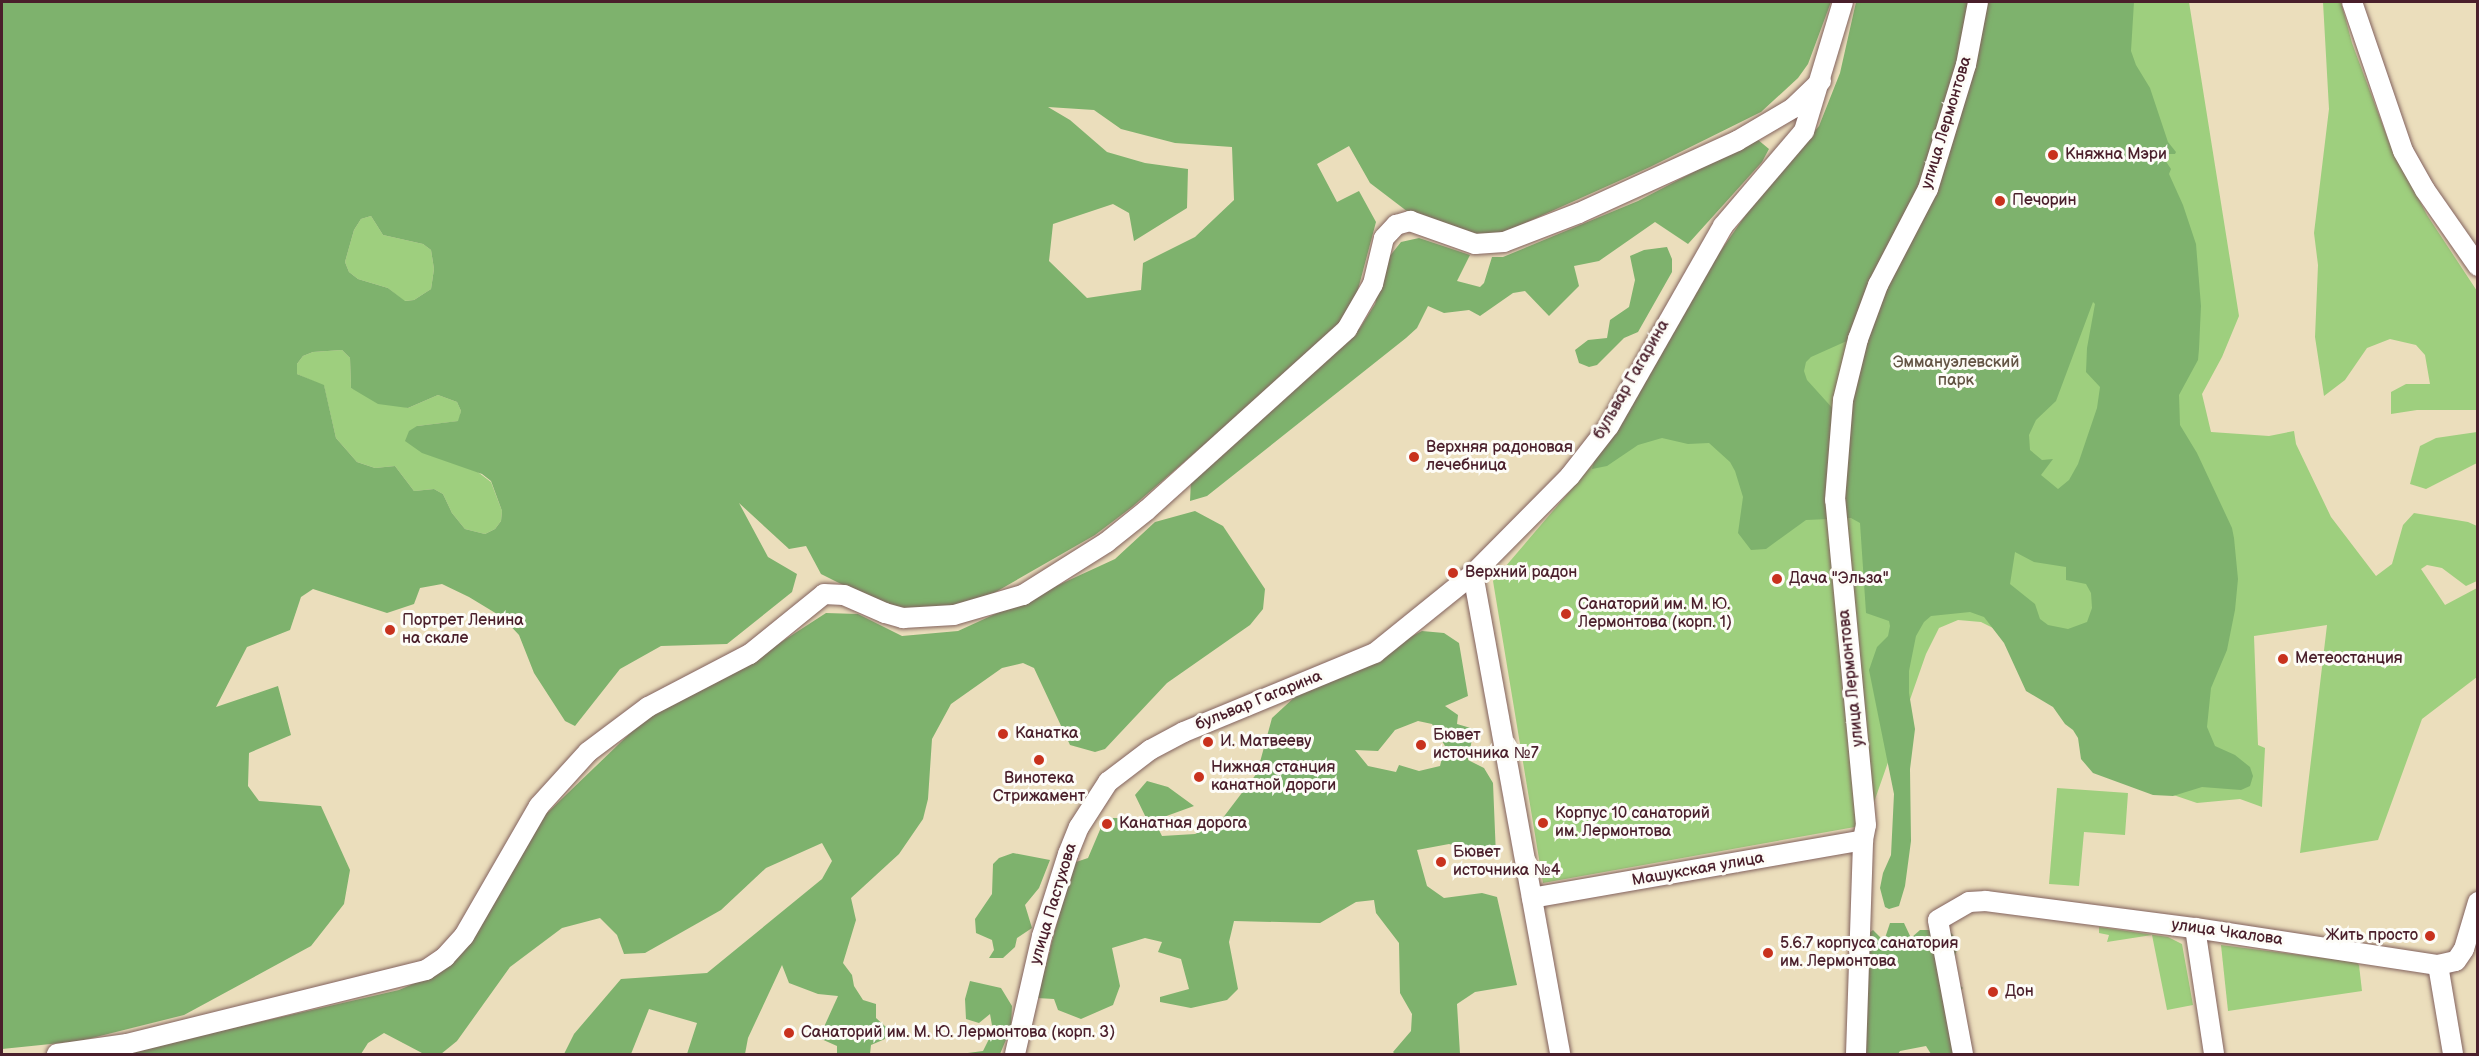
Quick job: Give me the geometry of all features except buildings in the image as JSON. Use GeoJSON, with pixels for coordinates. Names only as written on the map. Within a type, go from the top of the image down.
{"type":"FeatureCollection","features":[{"type":"Feature","properties":{"kind":"street","name":"бульвар Гагарина"},"geometry":{"type":"LineString","coordinates":[[1124,769],[1150,750],[1184,732],[1375,653],[1473,574],[1570,476],[1609,426],[1723,226],[1804,131],[1844,2]]}},
{"type":"Feature","properties":{"kind":"street","name":"улица Лермонтова"},"geometry":{"type":"LineString","coordinates":[[1856,1054],[1863,840],[1866,825],[1835,501],[1844,400],[1858,339],[1878,285],[1928,189],[1966,65],[1978,2]]}},
{"type":"Feature","properties":{"kind":"street"},"geometry":{"type":"LineString","coordinates":[[2352,2],[2403,151],[2425,190],[2478,266]]}},
{"type":"Feature","properties":{"kind":"street"},"geometry":{"type":"LineString","coordinates":[[57,1054],[127,1044],[426,970],[445,957],[464,936],[539,806],[588,752],[648,707],[750,654],[824,594],[844,595],[885,613],[903,618],[954,615],[1023,595],[1107,542],[1147,510],[1347,329],[1373,284],[1384,238],[1396,225],[1410,221],[1476,244],[1504,242],[1589,208],[1737,141],[1793,108],[1821,81]]}},
{"type":"Feature","properties":{"kind":"street"},"geometry":{"type":"LineString","coordinates":[[1473,574],[1560,1054]]}},
{"type":"Feature","properties":{"kind":"street","name":"улица Пастухова"},"geometry":{"type":"LineString","coordinates":[[1015,1054],[1042,936],[1068,854],[1093,802],[1108,782],[1124,769]]}},
{"type":"Feature","properties":{"kind":"street","name":"Машукская улица"},"geometry":{"type":"LineString","coordinates":[[1532,898],[1863,840]]}},
{"type":"Feature","properties":{"kind":"street","name":"улица Чкалова"},"geometry":{"type":"LineString","coordinates":[[1963,1054],[1938,920],[1962,905],[1986,901],[2195,928],[2438,964]]}},
{"type":"Feature","properties":{"kind":"street"},"geometry":{"type":"LineString","coordinates":[[2453,1054],[2438,964],[2456,961],[2464,949],[2478,902]]}},
{"type":"Feature","properties":{"kind":"street"},"geometry":{"type":"LineString","coordinates":[[2195,928],[2214,1054]]}},
{"type":"Feature","properties":{"kind":"green space"},"geometry":{"type":"Polygon","coordinates":[[[2,2],[1831,2],[1808,64],[1798,78],[1761,112],[1650,167],[1503,233],[1475,236],[1412,215],[1370,183],[1349,146],[1317,164],[1337,202],[1359,191],[1376,222],[1356,297],[1343,319],[1322,343],[1132,507],[1095,535],[994,593],[957,605],[913,613],[851,589],[821,574],[806,546],[789,549],[739,503],[768,557],[797,574],[792,592],[727,644],[661,646],[620,669],[575,726],[565,721],[534,673],[519,635],[502,617],[469,597],[442,584],[420,588],[414,604],[387,613],[313,589],[301,597],[290,630],[247,647],[216,707],[278,686],[291,735],[249,753],[248,786],[259,801],[321,806],[350,870],[344,904],[311,946],[184,1015],[80,1041],[2,1049],[2,2]],[[1048,107],[1070,120],[1107,152],[1145,163],[1188,169],[1187,208],[1134,241],[1129,213],[1113,204],[1053,224],[1049,261],[1087,298],[1141,290],[1143,263],[1195,237],[1234,200],[1232,147],[1175,143],[1121,129],[1094,110],[1048,107]],[[371,216],[361,219],[354,230],[345,262],[349,272],[358,279],[388,288],[405,301],[414,300],[431,289],[434,269],[431,250],[423,244],[383,235],[371,216]],[[342,350],[313,352],[303,356],[297,364],[297,374],[324,385],[336,438],[357,462],[375,468],[395,466],[414,491],[434,489],[443,494],[452,513],[465,529],[485,534],[495,529],[501,521],[502,511],[491,481],[482,474],[422,453],[405,441],[409,431],[417,426],[458,421],[461,411],[457,402],[438,395],[408,408],[378,404],[351,388],[350,358],[342,350]]]}},
{"type":"Feature","properties":{"kind":"green space","name":"Эммануэлевский парк"},"geometry":{"type":"Polygon","coordinates":[[[1856,2],[2134,2],[2131,51],[2136,65],[2150,88],[2168,142],[2176,152],[2168,154],[2165,160],[2171,169],[2169,174],[2183,205],[2196,244],[2201,306],[2199,349],[2198,360],[2179,395],[2180,425],[2197,453],[2232,528],[2234,538],[2238,579],[2235,610],[2227,650],[2211,688],[2207,727],[2215,746],[2235,755],[2250,767],[2253,776],[2250,786],[2241,790],[2202,787],[2173,796],[2153,795],[2093,773],[2081,759],[2078,738],[2073,730],[2065,724],[2053,707],[2026,691],[2004,643],[1984,617],[1970,612],[1931,616],[1924,622],[1916,636],[1909,671],[1909,693],[1915,729],[1910,769],[1911,841],[1905,886],[1899,906],[1889,909],[1885,907],[1880,888],[1883,873],[1891,855],[1894,794],[1869,670],[1877,647],[1888,636],[1890,626],[1889,621],[1866,613],[1860,523],[1851,518],[1806,520],[1766,549],[1751,550],[1738,533],[1743,497],[1735,471],[1730,462],[1709,443],[1688,444],[1662,438],[1638,445],[1607,466],[1592,469],[1596,454],[1632,406],[1681,308],[1756,200],[1819,126],[1840,73],[1856,2]],[[2093,302],[2056,401],[2036,420],[2029,435],[2030,450],[2042,460],[2053,459],[2041,475],[2058,489],[2069,480],[2078,464],[2097,408],[2100,387],[2086,372],[2087,348],[2095,304],[2093,302]],[[1849,340],[1811,357],[1806,362],[1804,371],[1807,380],[1835,411],[1849,340]],[[2015,552],[2010,584],[2035,604],[2040,619],[2048,625],[2068,629],[2087,622],[2092,608],[2091,593],[2086,584],[2066,580],[2066,567],[2034,562],[2015,552]]]}},
{"type":"Feature","properties":{"kind":"green space","name":"Эммануэлевский парк"},"geometry":{"type":"Polygon","coordinates":[[[1859,2],[2189,2],[2239,316],[2222,357],[2202,394],[2211,432],[2269,436],[2294,431],[2296,444],[2331,517],[2376,576],[2392,564],[2403,525],[2414,513],[2468,522],[2477,526],[2477,581],[2466,586],[2442,568],[2427,565],[2421,569],[2445,605],[2477,588],[2477,677],[2422,719],[2378,840],[2300,853],[2327,625],[2254,636],[2258,745],[2265,748],[2262,807],[2240,799],[2197,803],[2094,768],[2070,717],[1993,628],[1981,622],[1958,620],[1939,628],[1926,654],[1866,825],[1543,883],[1493,581],[1681,361],[1829,131],[1859,2]]]}},
{"type":"Feature","properties":{"kind":"green space"},"geometry":{"type":"Polygon","coordinates":[[[2323,2],[2341,2],[2352,43],[2389,142],[2427,215],[2477,291],[2477,410],[2417,410],[2391,414],[2391,392],[2406,384],[2430,384],[2425,355],[2416,345],[2390,339],[2367,348],[2345,380],[2324,396],[2315,337],[2318,265],[2314,233],[2329,109],[2323,2]]]}},
{"type":"Feature","properties":{"kind":"green space"},"geometry":{"type":"Polygon","coordinates":[[[1757,139],[1769,149],[1762,162],[1688,244],[1655,222],[1599,261],[1574,266],[1579,286],[1549,316],[1525,291],[1513,293],[1480,316],[1469,310],[1444,313],[1428,306],[1417,328],[1406,338],[1207,496],[1190,501],[1191,480],[1360,328],[1375,304],[1385,262],[1401,242],[1419,238],[1470,255],[1457,281],[1480,287],[1484,283],[1492,257],[1503,257],[1638,201],[1757,139]]]}},
{"type":"Feature","properties":{"kind":"green space"},"geometry":{"type":"Polygon","coordinates":[[[371,216],[383,235],[423,244],[431,250],[434,269],[431,289],[414,300],[404,301],[388,288],[358,279],[349,272],[345,262],[354,230],[361,219],[371,216]]]}},
{"type":"Feature","properties":{"kind":"green space"},"geometry":{"type":"Polygon","coordinates":[[[1667,247],[1672,259],[1672,272],[1638,332],[1624,338],[1597,365],[1589,367],[1579,363],[1575,350],[1588,340],[1607,338],[1610,320],[1629,307],[1635,280],[1630,256],[1644,250],[1667,247]]]}},
{"type":"Feature","properties":{"kind":"green space"},"geometry":{"type":"Polygon","coordinates":[[[342,350],[350,358],[351,388],[408,408],[438,395],[457,402],[461,411],[459,421],[417,426],[491,482],[502,511],[501,521],[495,529],[485,534],[465,529],[452,513],[443,494],[434,489],[414,491],[395,466],[375,468],[357,462],[336,438],[324,386],[297,374],[297,364],[303,356],[313,352],[342,350]]]}},
{"type":"Feature","properties":{"kind":"green space"},"geometry":{"type":"Polygon","coordinates":[[[2477,432],[2477,463],[2426,489],[2410,484],[2420,446],[2436,438],[2477,432]]]}},
{"type":"Feature","properties":{"kind":"green space"},"geometry":{"type":"Polygon","coordinates":[[[1195,511],[1223,526],[1265,589],[1263,609],[1250,625],[1167,683],[1105,749],[1095,752],[1070,745],[1034,668],[1023,663],[1002,668],[951,704],[932,739],[928,799],[923,819],[899,854],[851,898],[856,920],[843,963],[852,975],[854,986],[863,1000],[876,1004],[876,1018],[886,1027],[885,1039],[871,1045],[870,1054],[837,1054],[837,1046],[819,1038],[838,996],[818,994],[789,983],[782,965],[748,1038],[745,1054],[687,1054],[697,1023],[649,1009],[631,1054],[564,1054],[574,1034],[621,979],[707,973],[822,879],[832,861],[822,843],[766,868],[721,910],[645,953],[624,954],[617,935],[600,918],[562,928],[510,967],[457,1041],[441,1054],[422,1053],[384,1033],[368,1043],[361,1054],[120,1054],[399,990],[441,972],[471,941],[543,817],[647,717],[772,648],[826,613],[858,614],[902,636],[958,631],[1115,559],[1155,522],[1195,511]]]}},
{"type":"Feature","properties":{"kind":"green space"},"geometry":{"type":"Polygon","coordinates":[[[1422,631],[1444,633],[1459,643],[1468,696],[1445,706],[1458,715],[1457,724],[1474,729],[1468,760],[1484,768],[1493,783],[1496,856],[1449,844],[1417,850],[1427,886],[1444,898],[1482,893],[1497,897],[1517,985],[1475,992],[1457,1004],[1460,1054],[1395,1054],[1393,1052],[1411,1031],[1412,1014],[1400,993],[1399,943],[1376,913],[1374,900],[1356,902],[1320,923],[1234,921],[1229,942],[1238,989],[1227,1000],[1191,1008],[1160,1002],[1160,997],[1189,989],[1181,959],[1158,952],[1162,942],[1145,938],[1112,948],[1120,986],[1113,1005],[1081,1019],[1058,1010],[1054,999],[1037,998],[1073,863],[1088,858],[1105,818],[1135,818],[1150,826],[1135,795],[1147,781],[1168,787],[1194,806],[1161,818],[1157,826],[1162,836],[1195,834],[1219,823],[1257,773],[1272,718],[1298,694],[1422,631]],[[1418,721],[1395,730],[1378,751],[1355,750],[1368,766],[1396,772],[1399,765],[1419,771],[1440,766],[1445,746],[1432,724],[1418,721]]]}},
{"type":"Feature","properties":{"kind":"green space"},"geometry":{"type":"Polygon","coordinates":[[[2057,788],[2128,793],[2125,835],[2084,832],[2079,886],[2049,884],[2057,788]]]}},
{"type":"Feature","properties":{"kind":"green space"},"geometry":{"type":"Polygon","coordinates":[[[1013,853],[1050,860],[1039,888],[1025,905],[1032,928],[1017,938],[1015,947],[1003,958],[989,958],[994,950],[992,940],[976,933],[975,919],[992,894],[993,864],[999,858],[1013,853]]]}},
{"type":"Feature","properties":{"kind":"green space"},"geometry":{"type":"Polygon","coordinates":[[[1890,923],[1904,923],[1911,938],[1920,930],[1949,930],[1959,943],[1949,975],[1963,988],[1955,995],[1961,1054],[1931,1054],[1926,1046],[1900,1051],[1898,1054],[1863,1054],[1865,936],[1873,930],[1884,941],[1890,923]]]}},
{"type":"Feature","properties":{"kind":"green space"},"geometry":{"type":"Polygon","coordinates":[[[2099,927],[2168,937],[2182,944],[2193,1005],[2167,1010],[2152,935],[2107,942],[2109,935],[2099,933],[2099,927]]]}},
{"type":"Feature","properties":{"kind":"green space"},"geometry":{"type":"Polygon","coordinates":[[[2221,945],[2356,962],[2359,965],[2362,991],[2228,1011],[2221,945]]]}},
{"type":"Feature","properties":{"kind":"green space"},"geometry":{"type":"Polygon","coordinates":[[[970,981],[1001,988],[1012,1006],[1011,1028],[1000,1054],[960,1054],[983,1051],[993,1031],[990,1014],[979,1023],[966,1019],[965,999],[970,981]]]}},
{"type":"Feature","properties":{"kind":"place","name":"Княжна Мэри"},"geometry":{"type":"Point","coordinates":[2053,155]}},
{"type":"Feature","properties":{"kind":"place","name":"Печорин"},"geometry":{"type":"Point","coordinates":[2000,201]}},
{"type":"Feature","properties":{"kind":"place","name":"Верхняя радоновая лечебница"},"geometry":{"type":"Point","coordinates":[1414,457]}},
{"type":"Feature","properties":{"kind":"place","name":"Верхний радон"},"geometry":{"type":"Point","coordinates":[1453,573]}},
{"type":"Feature","properties":{"kind":"place","name":"Дача \"Эльза\""},"geometry":{"type":"Point","coordinates":[1777,579]}},
{"type":"Feature","properties":{"kind":"place","name":"Санаторий им. М. Ю. Лермонтова (корп. 1)"},"geometry":{"type":"Point","coordinates":[1566,614]}},
{"type":"Feature","properties":{"kind":"place","name":"Портрет Ленина на скале"},"geometry":{"type":"Point","coordinates":[390,630]}},
{"type":"Feature","properties":{"kind":"place","name":"Метеостанция"},"geometry":{"type":"Point","coordinates":[2283,659]}},
{"type":"Feature","properties":{"kind":"place","name":"Канатка"},"geometry":{"type":"Point","coordinates":[1003,734]}},
{"type":"Feature","properties":{"kind":"place","name":"И. Матвееву"},"geometry":{"type":"Point","coordinates":[1208,742]}},
{"type":"Feature","properties":{"kind":"place","name":"Бювет источника №7"},"geometry":{"type":"Point","coordinates":[1421,745]}},
{"type":"Feature","properties":{"kind":"place","name":"Винотека Стрижамент"},"geometry":{"type":"Point","coordinates":[1039,760]}},
{"type":"Feature","properties":{"kind":"place","name":"Нижная станция канатной дороги"},"geometry":{"type":"Point","coordinates":[1199,777]}},
{"type":"Feature","properties":{"kind":"place","name":"Корпус 10 санаторий им. Лермонтова"},"geometry":{"type":"Point","coordinates":[1543,823]}},
{"type":"Feature","properties":{"kind":"place","name":"Канатная дорога"},"geometry":{"type":"Point","coordinates":[1107,824]}},
{"type":"Feature","properties":{"kind":"place","name":"Бювет источника №4"},"geometry":{"type":"Point","coordinates":[1441,862]}},
{"type":"Feature","properties":{"kind":"place","name":"Жить просто"},"geometry":{"type":"Point","coordinates":[2430,936]}},
{"type":"Feature","properties":{"kind":"place","name":"5.6.7 корпуса санатория им. Лермонтова"},"geometry":{"type":"Point","coordinates":[1768,953]}},
{"type":"Feature","properties":{"kind":"place","name":"Дон"},"geometry":{"type":"Point","coordinates":[1993,992]}},
{"type":"Feature","properties":{"kind":"place","name":"Санаторий им. М. Ю. Лермонтова (корп. 3)"},"geometry":{"type":"Point","coordinates":[789,1033]}}]}
